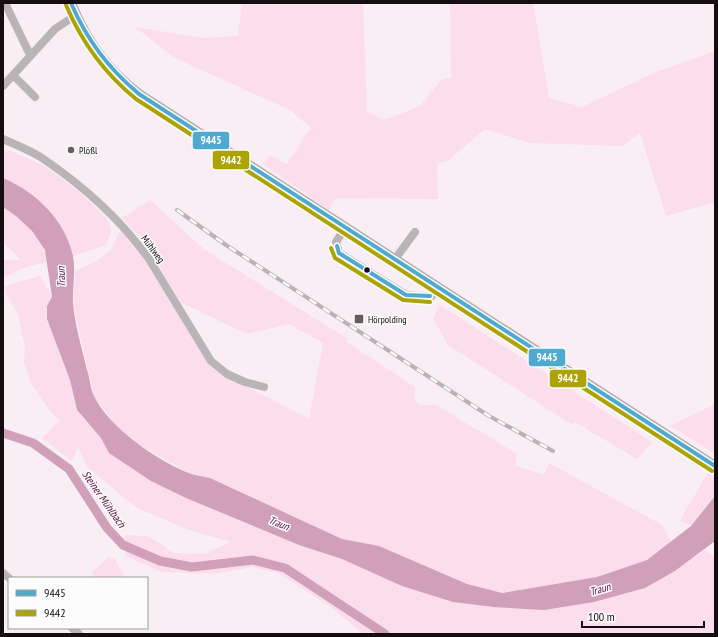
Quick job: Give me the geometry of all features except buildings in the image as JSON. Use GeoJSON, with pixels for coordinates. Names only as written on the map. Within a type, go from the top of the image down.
{"type":"FeatureCollection","features":[{"type":"Feature","properties":{"kind":"main road"},"geometry":{"type":"LineString","coordinates":[[71,3],[89,40],[106,65],[139,94],[715,466]]}},
{"type":"Feature","properties":{"kind":"street"},"geometry":{"type":"LineString","coordinates":[[5,3],[30,55]]}},
{"type":"Feature","properties":{"kind":"street"},"geometry":{"type":"LineString","coordinates":[[3,86],[55,29],[76,15]]}},
{"type":"Feature","properties":{"kind":"street"},"geometry":{"type":"LineString","coordinates":[[12,75],[35,97]]}},
{"type":"Feature","properties":{"kind":"street","name":"Mühlweg"},"geometry":{"type":"LineString","coordinates":[[3,139],[41,157],[85,192],[114,219],[138,243],[149,259],[210,361],[227,374],[245,382],[264,387]]}},
{"type":"Feature","properties":{"kind":"street"},"geometry":{"type":"LineString","coordinates":[[345,228],[336,242],[339,252],[406,295],[432,297],[438,288]]}},
{"type":"Feature","properties":{"kind":"street"},"geometry":{"type":"LineString","coordinates":[[395,259],[415,232]]}},
{"type":"Feature","properties":{"kind":"shaded area"},"geometry":{"type":"Polygon","coordinates":[[[242,3],[363,3],[367,111],[384,120],[420,106],[441,80],[451,77],[450,3],[533,3],[549,98],[582,107],[654,73],[715,51],[715,202],[666,216],[640,133],[622,146],[530,143],[485,129],[449,160],[437,164],[438,199],[336,198],[329,210],[264,165],[270,155],[287,164],[311,128],[290,110],[175,58],[135,27],[203,38],[238,36],[242,3]]]}},
{"type":"Feature","properties":{"kind":"shaded area"},"geometry":{"type":"Polygon","coordinates":[[[9,150],[46,167],[81,193],[108,219],[111,231],[104,246],[73,256],[61,229],[47,209],[28,192],[3,178],[3,151],[9,150]]]}},
{"type":"Feature","properties":{"kind":"shaded area"},"geometry":{"type":"Polygon","coordinates":[[[150,200],[205,250],[348,339],[344,340],[415,387],[414,399],[419,405],[436,405],[516,453],[516,466],[544,475],[549,463],[662,525],[671,542],[647,560],[597,577],[502,593],[467,584],[379,546],[342,539],[210,478],[187,472],[137,443],[114,423],[94,396],[73,304],[75,271],[95,262],[111,250],[121,229],[141,249],[213,369],[309,419],[323,343],[289,324],[247,334],[180,302],[146,243],[122,218],[150,200]]]}},
{"type":"Feature","properties":{"kind":"shaded area"},"geometry":{"type":"Polygon","coordinates":[[[3,207],[31,230],[41,245],[48,262],[29,266],[3,277],[3,260],[21,260],[3,242],[3,207]]]}},
{"type":"Feature","properties":{"kind":"shaded area"},"geometry":{"type":"Polygon","coordinates":[[[40,276],[52,297],[47,306],[47,319],[70,380],[77,411],[101,438],[109,453],[186,498],[299,545],[342,559],[453,602],[493,607],[544,610],[645,588],[675,571],[705,550],[715,557],[715,634],[364,634],[325,603],[278,573],[252,567],[214,574],[162,572],[126,556],[125,535],[148,536],[174,553],[205,554],[230,542],[187,529],[137,508],[87,467],[78,447],[72,461],[42,438],[59,421],[50,411],[32,385],[24,363],[25,348],[18,314],[6,295],[4,286],[40,276]]]}},
{"type":"Feature","properties":{"kind":"shaded area"},"geometry":{"type":"Polygon","coordinates":[[[440,305],[652,442],[637,459],[575,422],[571,424],[448,345],[433,318],[440,305]]]}},
{"type":"Feature","properties":{"kind":"shaded area"},"geometry":{"type":"Polygon","coordinates":[[[715,404],[715,454],[670,426],[715,404]]]}},
{"type":"Feature","properties":{"kind":"shaded area"},"geometry":{"type":"Polygon","coordinates":[[[708,473],[715,478],[715,496],[691,526],[680,520],[708,473]]]}},
{"type":"Feature","properties":{"kind":"shaded area"},"geometry":{"type":"Polygon","coordinates":[[[108,557],[115,559],[123,575],[122,577],[94,577],[92,573],[108,557]]]}},
{"type":"Feature","properties":{"kind":"water","name":"Traun"},"geometry":{"type":"Polygon","coordinates":[[[3,178],[27,191],[38,199],[56,219],[69,243],[74,262],[74,312],[92,390],[101,408],[110,419],[134,441],[174,466],[189,473],[210,478],[342,539],[379,546],[467,584],[502,593],[597,577],[647,560],[691,526],[715,496],[715,541],[675,571],[645,588],[594,602],[544,610],[493,607],[453,602],[402,586],[342,559],[299,545],[186,498],[151,481],[109,453],[101,438],[77,410],[70,380],[47,319],[47,306],[52,297],[45,250],[32,231],[16,216],[3,207],[3,178]]]}},
{"type":"Feature","properties":{"kind":"waterway","name":"Steiner Mühlbach"},"geometry":{"type":"LineString","coordinates":[[3,433],[33,443],[69,469],[107,528],[123,545],[160,561],[192,567],[253,560],[285,568],[385,634]]}},
{"type":"Feature","properties":{"kind":"railway"},"geometry":{"type":"LineString","coordinates":[[177,210],[226,245],[489,416],[553,451]]}},
{"type":"Feature","properties":{"kind":"transit line","name":"9445"},"geometry":{"type":"LineString","coordinates":[[71,3],[84,29],[99,53],[108,64],[139,94],[715,466]]}},
{"type":"Feature","properties":{"kind":"transit line","name":"9442"},"geometry":{"type":"LineString","coordinates":[[66,5],[79,32],[95,56],[114,79],[136,99],[712,471]]}},
{"type":"Feature","properties":{"kind":"transit line","name":"9445"},"geometry":{"type":"LineString","coordinates":[[337,246],[339,253],[406,295],[430,296]]}},
{"type":"Feature","properties":{"kind":"transit line","name":"9442"},"geometry":{"type":"LineString","coordinates":[[331,248],[335,258],[403,300],[430,302]]}},
{"type":"Feature","properties":{"kind":"place","name":"Plößl"},"geometry":{"type":"Point","coordinates":[71,150]}},
{"type":"Feature","properties":{"kind":"place","name":"Hörpolding"},"geometry":{"type":"Point","coordinates":[359,319]}}]}
